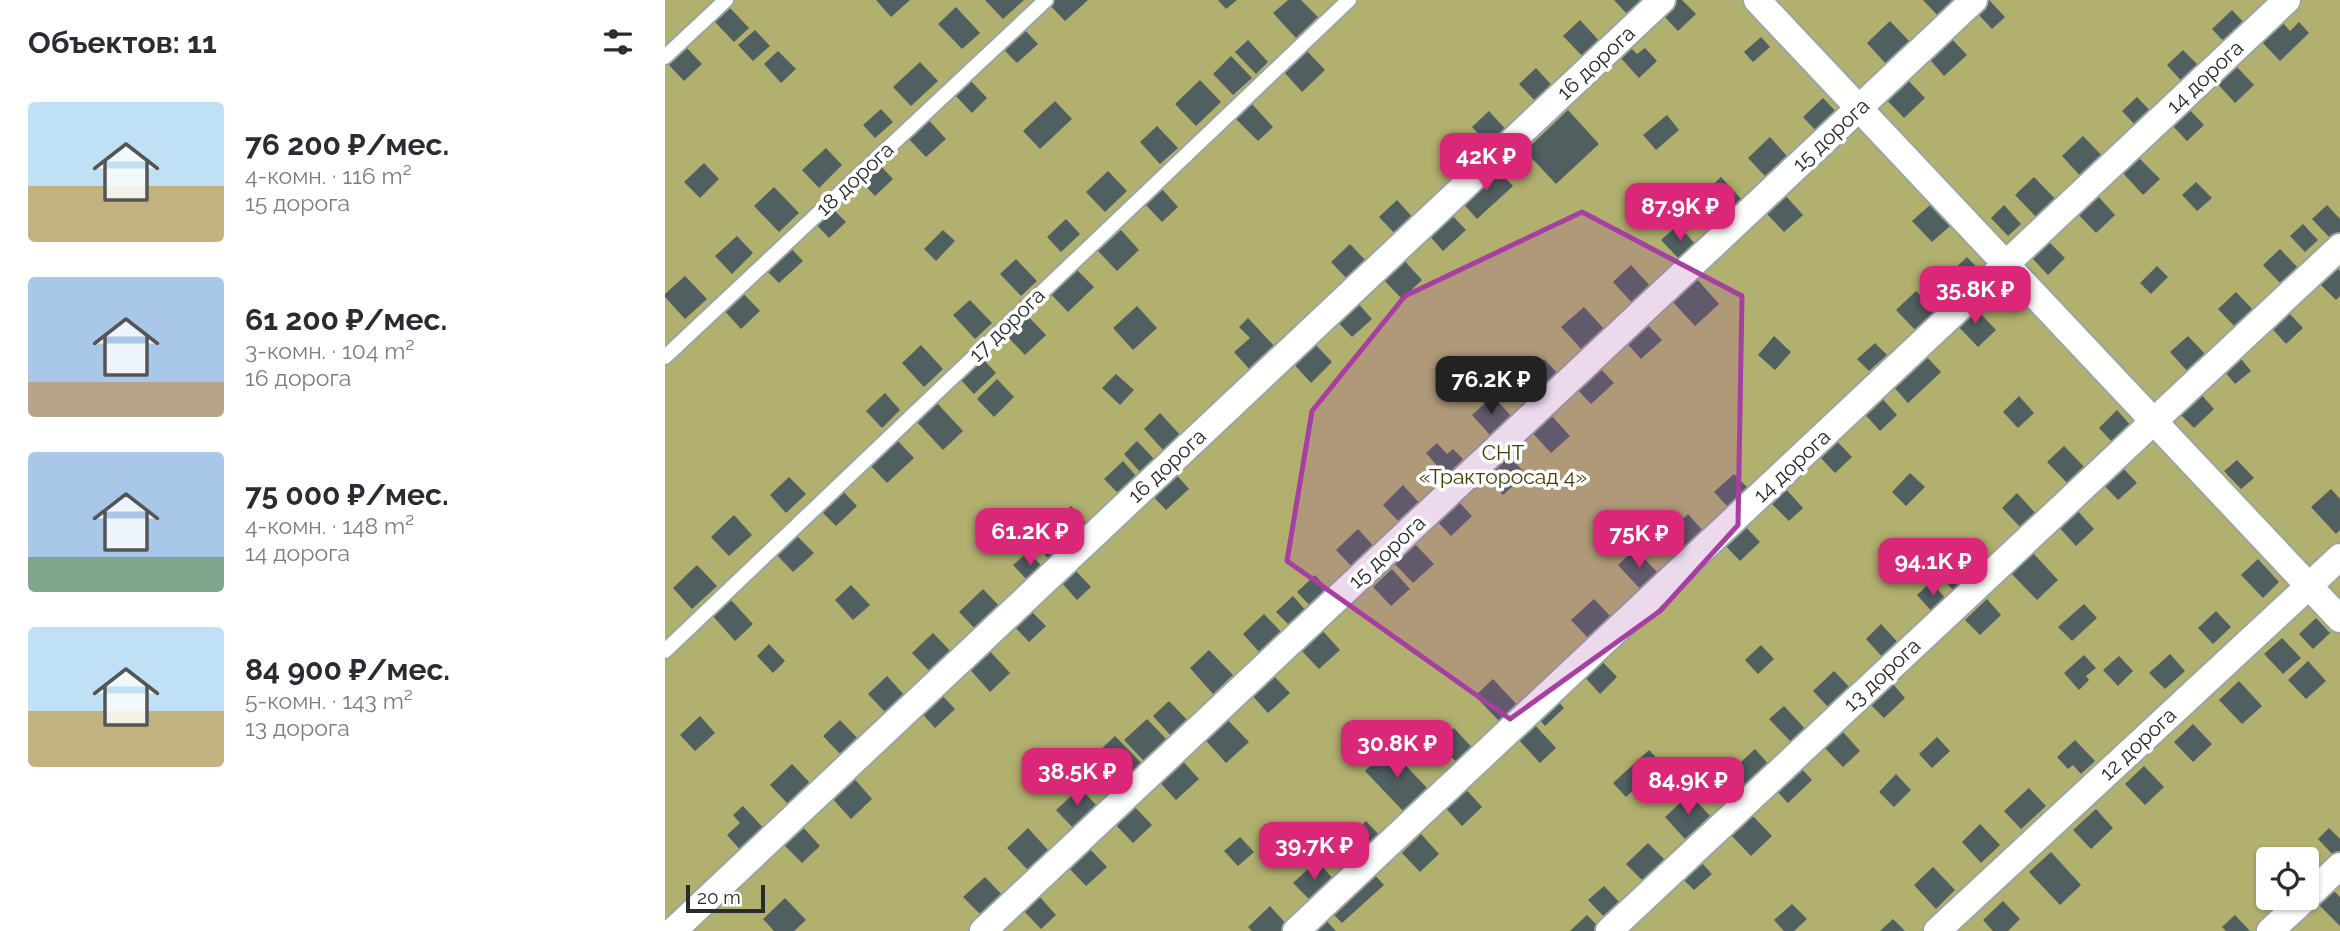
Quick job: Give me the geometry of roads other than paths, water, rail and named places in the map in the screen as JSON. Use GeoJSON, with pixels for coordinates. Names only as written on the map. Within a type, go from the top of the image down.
{"type":"FeatureCollection","features":[{"type":"Feature","properties":{"kind":"street","name":"16 дорога"},"geometry":{"type":"LineString","coordinates":[[673,931],[1662,0]]}},
{"type":"Feature","properties":{"kind":"street"},"geometry":{"type":"LineString","coordinates":[[1757,0],[2340,619]]}},
{"type":"Feature","properties":{"kind":"street","name":"15 дорога"},"geometry":{"type":"LineString","coordinates":[[983,931],[1975,0]]}},
{"type":"Feature","properties":{"kind":"street","name":"14 дорога"},"geometry":{"type":"LineString","coordinates":[[1296,931],[2287,0]]}},
{"type":"Feature","properties":{"kind":"street","name":"13 дорога"},"geometry":{"type":"LineString","coordinates":[[1609,931],[2340,247]]}},
{"type":"Feature","properties":{"kind":"street","name":"12 дорога"},"geometry":{"type":"LineString","coordinates":[[1937,931],[2340,557]]}},
{"type":"Feature","properties":{"kind":"street"},"geometry":{"type":"LineString","coordinates":[[2319,885],[2340,866]]}},
{"type":"Feature","properties":{"kind":"street"},"geometry":{"type":"LineString","coordinates":[[2270,931],[2292,910]]}},
{"type":"Feature","properties":{"kind":"lane"},"geometry":{"type":"LineString","coordinates":[[665,57],[726,0]]}},
{"type":"Feature","properties":{"kind":"lane","name":"18 дорога"},"geometry":{"type":"LineString","coordinates":[[665,357],[1046,0]]}},
{"type":"Feature","properties":{"kind":"lane","name":"17 дорога"},"geometry":{"type":"LineString","coordinates":[[665,650],[1349,0]]}},
{"type":"Feature","properties":{"kind":"park label","name":"СНТ «Тракторосад 4»"},"geometry":{"type":"Point","coordinates":[1503,465]}}]}
